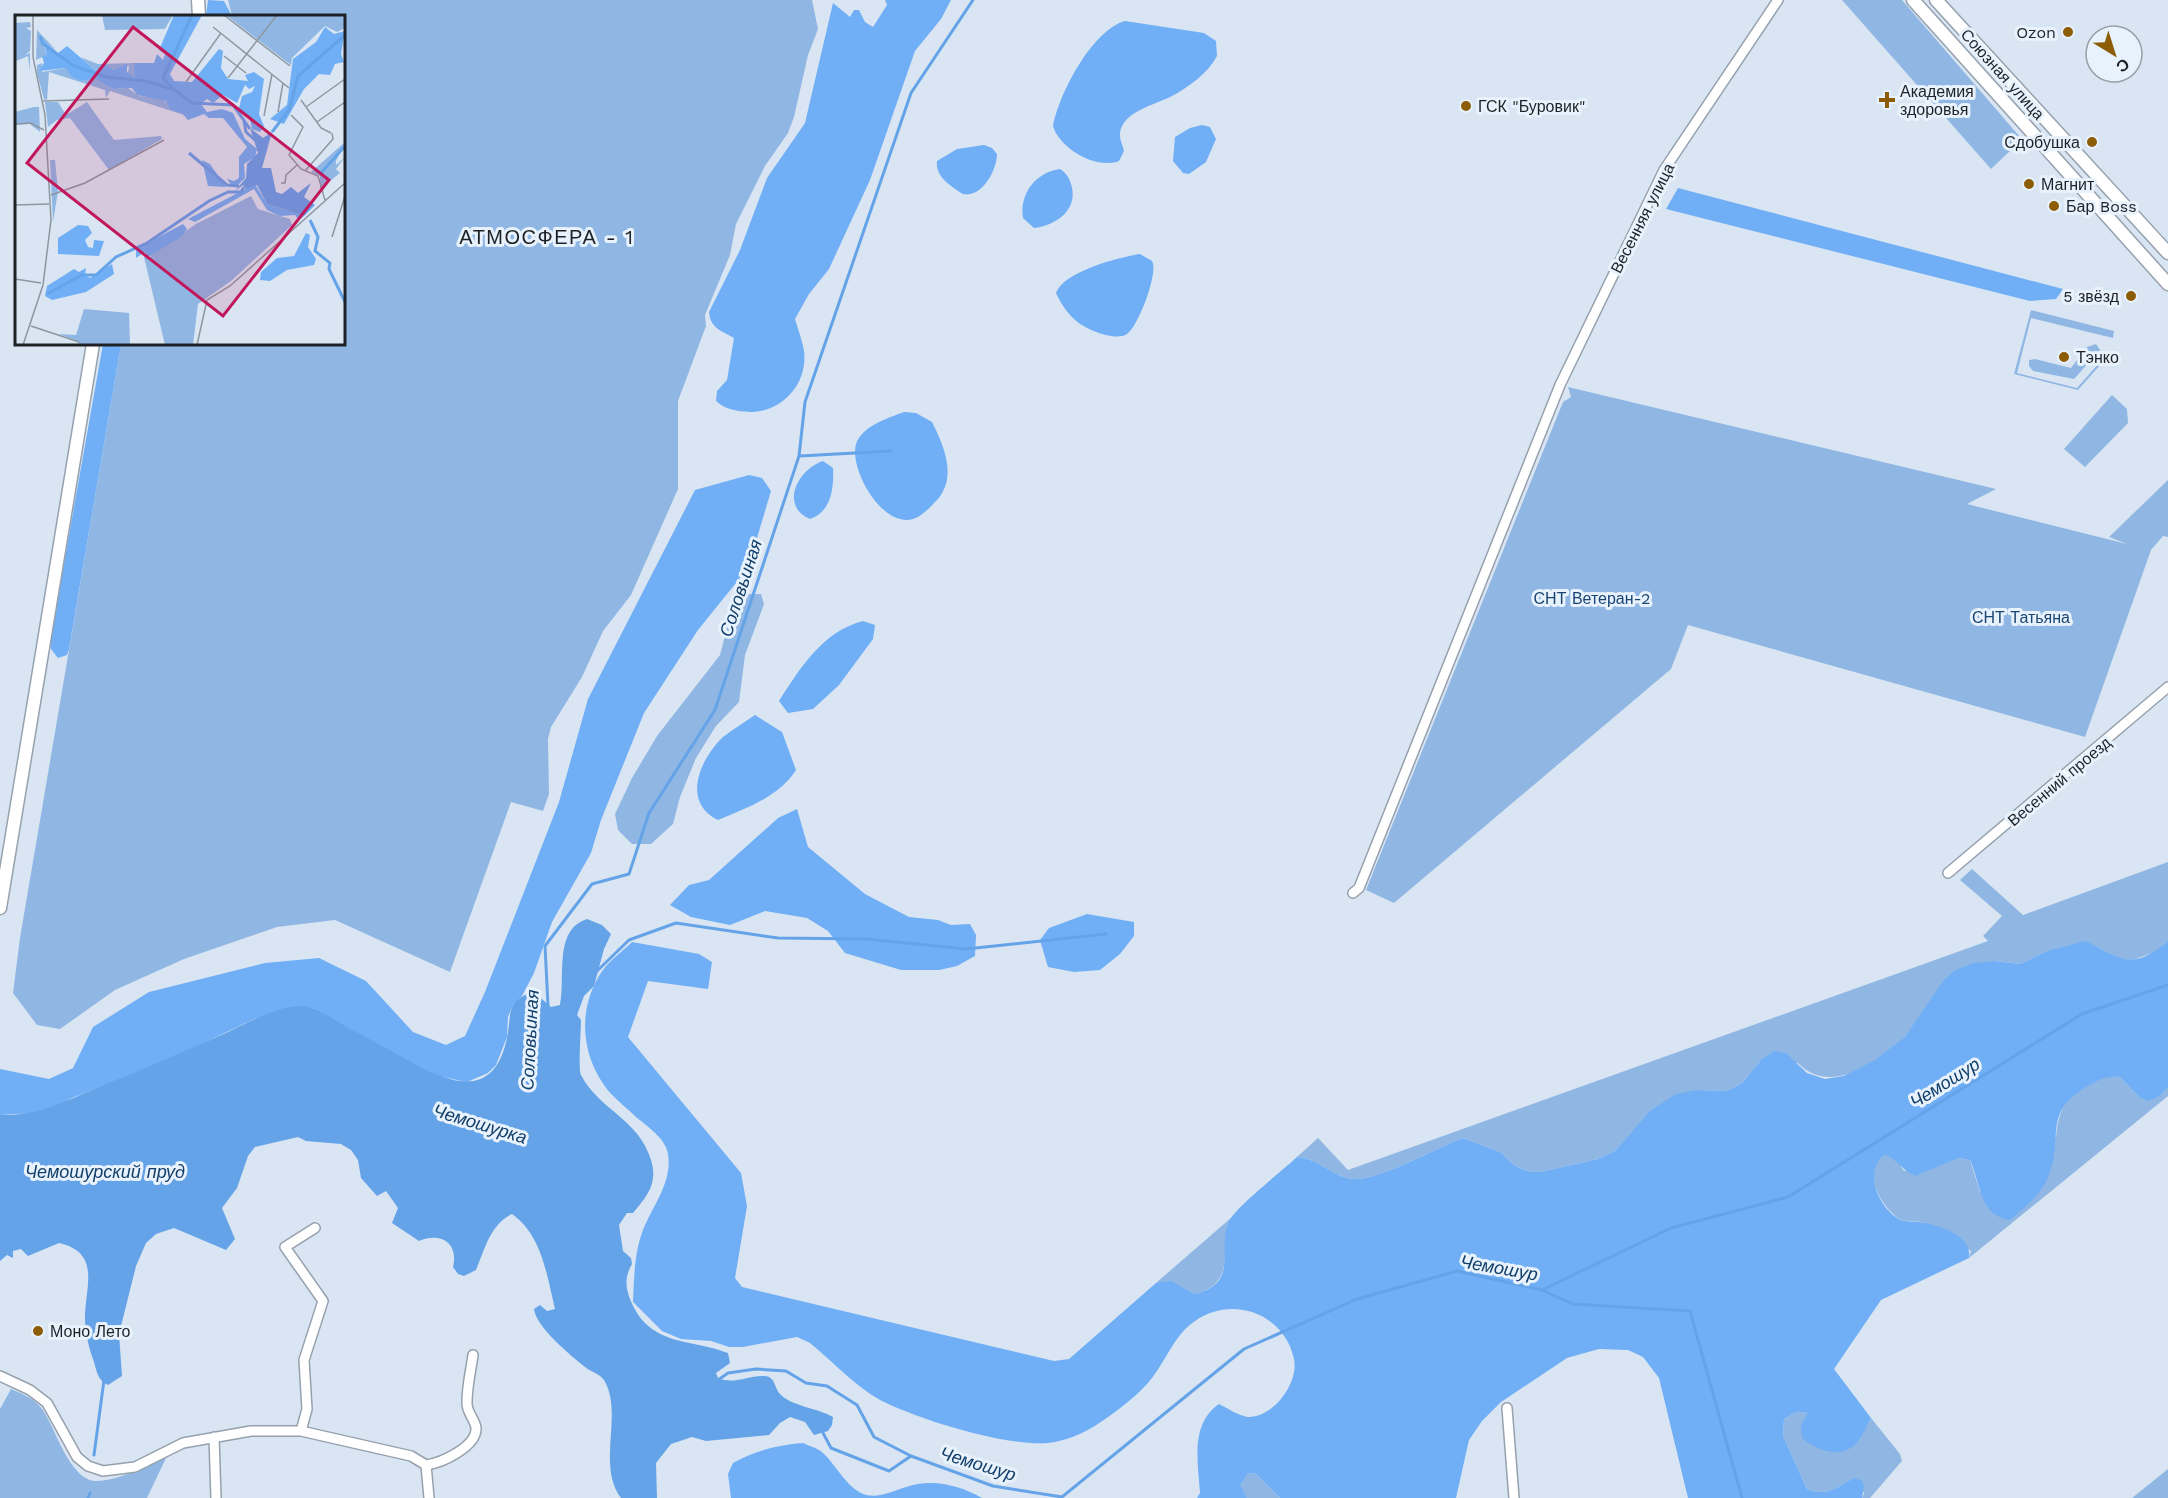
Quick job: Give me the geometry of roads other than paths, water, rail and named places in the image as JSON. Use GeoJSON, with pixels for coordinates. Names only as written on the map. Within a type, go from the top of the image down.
{"type":"FeatureCollection","features":[{"type":"Feature","properties":{"kind":"main road"},"geometry":{"type":"LineString","coordinates":[[198,0],[199,15]]}},
{"type":"Feature","properties":{"kind":"main road","name":"Союзная улица"},"geometry":{"type":"LineString","coordinates":[[1913,0],[2168,284]]}},
{"type":"Feature","properties":{"kind":"main road","name":"Союзная улица"},"geometry":{"type":"LineString","coordinates":[[1936,0],[2168,253]]}},
{"type":"Feature","properties":{"kind":"main road"},"geometry":{"type":"LineString","coordinates":[[0,908],[35,709],[93,345]]}},
{"type":"Feature","properties":{"kind":"street","name":"Весенняя улица"},"geometry":{"type":"LineString","coordinates":[[1353,893],[1359,888],[1560,385],[1664,170],[1778,0]]}},
{"type":"Feature","properties":{"kind":"street","name":"Весенний проезд"},"geometry":{"type":"LineString","coordinates":[[1948,873],[2168,687]]}},
{"type":"Feature","properties":{"kind":"street"},"geometry":{"type":"LineString","coordinates":[[301,1431],[307,1410],[304,1360],[323,1301],[285,1247],[315,1228]]}},
{"type":"Feature","properties":{"kind":"street"},"geometry":{"type":"LineString","coordinates":[[0,1376],[30,1390],[47,1403],[77,1457],[88,1466],[103,1471],[135,1467],[183,1443],[250,1431],[301,1431],[402,1452],[426,1465],[441,1463],[459,1452],[475,1433],[475,1425],[469,1414],[467,1402],[473,1355]]}},
{"type":"Feature","properties":{"kind":"street"},"geometry":{"type":"LineString","coordinates":[[1507,1408],[1514,1498]]}},
{"type":"Feature","properties":{"kind":"street"},"geometry":{"type":"LineString","coordinates":[[214,1437],[216,1498]]}},
{"type":"Feature","properties":{"kind":"street"},"geometry":{"type":"LineString","coordinates":[[426,1465],[429,1498]]}},
{"type":"Feature","properties":{"kind":"water","name":"Чемошурский пруд"},"geometry":{"type":"Polygon","coordinates":[[[587,919],[602,925],[611,934],[604,949],[594,986],[584,996],[577,1015],[581,1020],[580,1072],[598,1097],[638,1134],[653,1168],[652,1182],[647,1194],[633,1213],[627,1213],[619,1225],[623,1251],[631,1258],[632,1264],[626,1281],[630,1299],[648,1326],[659,1333],[728,1353],[730,1363],[716,1373],[718,1378],[736,1380],[758,1376],[771,1378],[786,1399],[833,1417],[828,1431],[814,1435],[805,1422],[790,1417],[780,1423],[769,1435],[706,1441],[692,1437],[671,1444],[656,1463],[657,1498],[621,1498],[614,1485],[611,1470],[612,1408],[609,1393],[604,1380],[563,1348],[547,1332],[536,1316],[534,1309],[540,1305],[547,1311],[555,1309],[542,1257],[530,1233],[512,1214],[498,1224],[493,1231],[476,1270],[464,1276],[458,1274],[453,1267],[453,1251],[446,1241],[434,1238],[419,1241],[392,1223],[398,1208],[386,1191],[377,1196],[361,1178],[358,1160],[351,1150],[341,1144],[306,1141],[298,1137],[255,1147],[248,1156],[237,1188],[222,1208],[235,1239],[226,1250],[174,1228],[156,1234],[146,1243],[136,1266],[119,1334],[122,1376],[108,1385],[98,1376],[88,1342],[85,1309],[88,1274],[81,1255],[73,1248],[59,1243],[28,1256],[21,1249],[13,1251],[13,1258],[7,1255],[0,1261],[0,1115],[28,1113],[52,1106],[164,1060],[264,1015],[293,1006],[305,1006],[317,1010],[411,1062],[445,1077],[461,1081],[476,1080],[489,1074],[500,1060],[507,1038],[510,1015],[518,999],[534,992],[551,1007],[560,1005],[565,944],[569,933],[576,925],[587,919]]]}},
{"type":"Feature","properties":{"kind":"waterway","name":"Соловьиная"},"geometry":{"type":"LineString","coordinates":[[548,1005],[545,946],[592,884],[629,874],[649,813],[715,710],[799,456],[805,402],[911,93],[973,0]]}},
{"type":"Feature","properties":{"kind":"waterway"},"geometry":{"type":"LineString","coordinates":[[800,456],[891,451]]}},
{"type":"Feature","properties":{"kind":"waterway"},"geometry":{"type":"LineString","coordinates":[[596,972],[629,940],[676,923],[778,938],[867,939],[966,949],[1106,934]]}},
{"type":"Feature","properties":{"kind":"waterway","name":"Чемошур"},"geometry":{"type":"LineString","coordinates":[[822,1431],[831,1448],[889,1471],[911,1456],[993,1486],[1062,1497],[1244,1349],[1357,1299],[1457,1271],[1542,1290],[1671,1228],[1788,1197],[2082,1014],[2168,985]]}},
{"type":"Feature","properties":{"kind":"waterway"},"geometry":{"type":"LineString","coordinates":[[1542,1290],[1573,1304],[1690,1311],[1742,1498]]}},
{"type":"Feature","properties":{"kind":"waterway"},"geometry":{"type":"LineString","coordinates":[[718,1380],[728,1373],[756,1369],[786,1371],[806,1383],[827,1386],[857,1405],[874,1437],[911,1456]]}},
{"type":"Feature","properties":{"kind":"waterway"},"geometry":{"type":"LineString","coordinates":[[94,1455],[104,1380]]}},
{"type":"Feature","properties":{"kind":"waterway"},"geometry":{"type":"LineString","coordinates":[[88,1498],[90,1493]]}},
{"type":"Feature","properties":{"kind":"place","name":"Ozon"},"geometry":{"type":"Point","coordinates":[2068,32]}},
{"type":"Feature","properties":{"kind":"place","name":"Академия здоровья"},"geometry":{"type":"Point","coordinates":[1887,100]}},
{"type":"Feature","properties":{"kind":"place","name":"ГСК \"Буровик\""},"geometry":{"type":"Point","coordinates":[1466,106]}},
{"type":"Feature","properties":{"kind":"place","name":"Сдобушка"},"geometry":{"type":"Point","coordinates":[2092,142]}},
{"type":"Feature","properties":{"kind":"place","name":"Магнит"},"geometry":{"type":"Point","coordinates":[2029,184]}},
{"type":"Feature","properties":{"kind":"place","name":"Бар Boss"},"geometry":{"type":"Point","coordinates":[2054,206]}},
{"type":"Feature","properties":{"kind":"place","name":"5 звёзд"},"geometry":{"type":"Point","coordinates":[2131,296]}},
{"type":"Feature","properties":{"kind":"place","name":"Тэнко"},"geometry":{"type":"Point","coordinates":[2064,357]}},
{"type":"Feature","properties":{"kind":"place","name":"Моно Лето"},"geometry":{"type":"Point","coordinates":[38,1331]}},
{"type":"Feature","properties":{"kind":"district","name":"АТМОСФЕРА - 1"},"geometry":{"type":"Point","coordinates":[547,237]}},
{"type":"Feature","properties":{"kind":"park label","name":"СНТ Ветеран-2"},"geometry":{"type":"Point","coordinates":[1592,598]}},
{"type":"Feature","properties":{"kind":"park label","name":"СНТ Татьяна"},"geometry":{"type":"Point","coordinates":[2021,617]}},
{"type":"Feature","properties":{"kind":"water label","name":"Чемошурка"},"geometry":{"type":"Point","coordinates":[480,1124]}}]}
